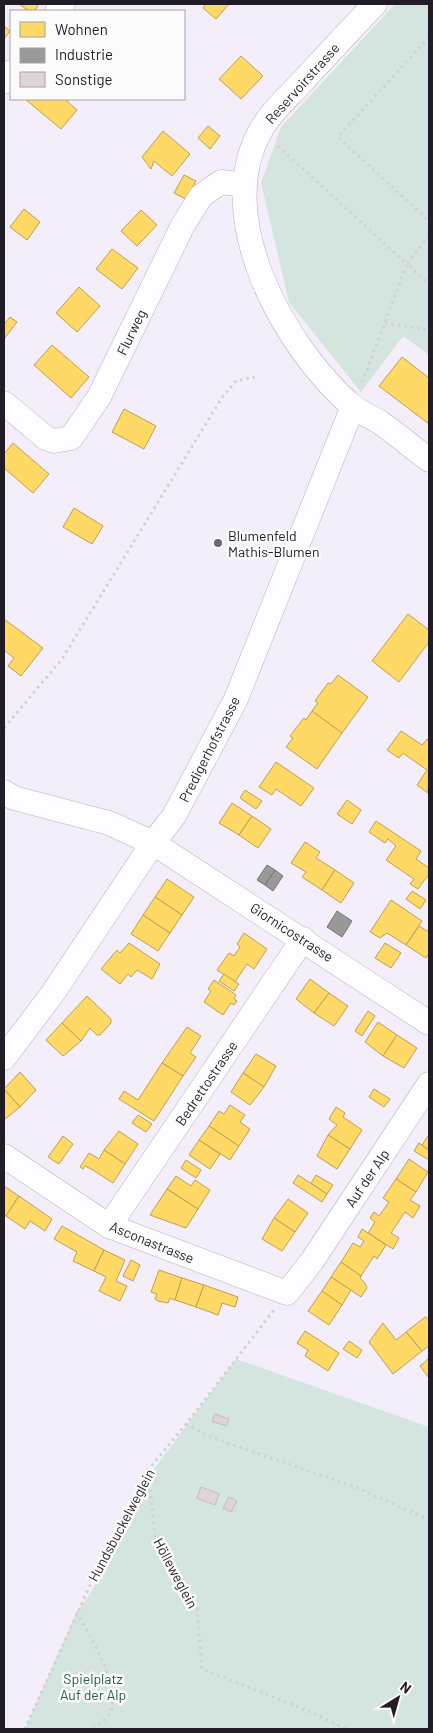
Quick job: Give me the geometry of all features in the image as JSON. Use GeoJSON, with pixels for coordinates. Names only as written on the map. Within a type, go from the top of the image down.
{"type":"FeatureCollection","features":[{"type":"Feature","properties":{"kind":"street","name":"Reservoirstrasse"},"geometry":{"type":"LineString","coordinates":[[375,4],[277,108],[261,130],[250,156],[245,185],[245,219],[256,260],[275,310],[303,352],[353,406],[381,422],[429,460]]}},
{"type":"Feature","properties":{"kind":"street","name":"Flurweg"},"geometry":{"type":"LineString","coordinates":[[4,404],[46,438],[54,442],[71,438],[99,398],[183,225],[201,196],[221,182],[245,185]]}},
{"type":"Feature","properties":{"kind":"street","name":"Predigerhofstrasse"},"geometry":{"type":"LineString","coordinates":[[4,1058],[53,992],[153,843],[174,816],[236,698],[353,406]]}},
{"type":"Feature","properties":{"kind":"street","name":"Giornicostrasse"},"geometry":{"type":"LineString","coordinates":[[7,800],[109,823],[153,843],[429,1022]]}},
{"type":"Feature","properties":{"kind":"street","name":"Bedrettostrasse"},"geometry":{"type":"LineString","coordinates":[[109,1226],[303,939]]}},
{"type":"Feature","properties":{"kind":"street","name":"Auf der Alp"},"geometry":{"type":"LineString","coordinates":[[287,1294],[312,1261],[429,1084]]}},
{"type":"Feature","properties":{"kind":"street","name":"Asconastrasse"},"geometry":{"type":"LineString","coordinates":[[4,1156],[109,1226],[287,1294]]}},
{"type":"Feature","properties":{"kind":"path"},"geometry":{"type":"LineString","coordinates":[[429,37],[338,137],[429,221]]}},
{"type":"Feature","properties":{"kind":"path"},"geometry":{"type":"LineString","coordinates":[[261,130],[429,284]]}},
{"type":"Feature","properties":{"kind":"path"},"geometry":{"type":"LineString","coordinates":[[353,406],[407,264],[429,236]]}},
{"type":"Feature","properties":{"kind":"path"},"geometry":{"type":"LineString","coordinates":[[385,323],[429,330]]}},
{"type":"Feature","properties":{"kind":"path"},"geometry":{"type":"LineString","coordinates":[[4,728],[62,659],[223,396],[236,381],[255,377]]}},
{"type":"Feature","properties":{"kind":"path","name":"Hundsbuckelweglein"},"geometry":{"type":"LineString","coordinates":[[25,1729],[77,1611],[148,1470],[287,1294]]}},
{"type":"Feature","properties":{"kind":"path"},"geometry":{"type":"LineString","coordinates":[[186,1424],[212,1438],[358,1488],[429,1520]]}},
{"type":"Feature","properties":{"kind":"path","name":"Hölleweglein"},"geometry":{"type":"LineString","coordinates":[[148,1470],[154,1536],[197,1608],[202,1669],[306,1710],[346,1729]]}},
{"type":"Feature","properties":{"kind":"path"},"geometry":{"type":"LineString","coordinates":[[77,1611],[106,1670],[114,1694],[110,1714],[93,1729]]}},
{"type":"Feature","properties":{"kind":"green space"},"geometry":{"type":"Polygon","coordinates":[[[395,4],[429,4],[429,355],[403,336],[361,392],[289,302],[261,183],[281,127],[395,4]]]}},
{"type":"Feature","properties":{"kind":"green space","name":"Spielplatz Auf der Alp"},"geometry":{"type":"Polygon","coordinates":[[[236,1359],[429,1427],[429,1729],[25,1729],[77,1611],[89,1596],[114,1547],[134,1496],[236,1359]]]}},
{"type":"Feature","properties":{"kind":"building: Wohnen"},"geometry":{"type":"Polygon","coordinates":[[[19,4],[36,4],[38,6],[35,10],[28,10],[19,4]]]}},
{"type":"Feature","properties":{"kind":"building: Wohnen"},"geometry":{"type":"Polygon","coordinates":[[[206,4],[229,4],[216,19],[203,8],[206,4]]]}},
{"type":"Feature","properties":{"kind":"building: Wohnen"},"geometry":{"type":"Polygon","coordinates":[[[4,26],[10,31],[4,39],[4,26]]]}},
{"type":"Feature","properties":{"kind":"building: Wohnen"},"geometry":{"type":"Polygon","coordinates":[[[241,56],[263,76],[241,99],[219,79],[241,56]]]}},
{"type":"Feature","properties":{"kind":"building: Wohnen"},"geometry":{"type":"Polygon","coordinates":[[[26,100],[67,100],[77,110],[61,129],[26,100]]]}},
{"type":"Feature","properties":{"kind":"building: Wohnen"},"geometry":{"type":"Polygon","coordinates":[[[208,126],[220,136],[210,149],[198,138],[208,126]]]}},
{"type":"Feature","properties":{"kind":"building: Wohnen"},"geometry":{"type":"Polygon","coordinates":[[[163,131],[190,154],[172,176],[154,161],[151,169],[142,157],[163,131]]]}},
{"type":"Feature","properties":{"kind":"building: Wohnen"},"geometry":{"type":"Polygon","coordinates":[[[184,175],[196,181],[186,199],[174,193],[184,175]]]}},
{"type":"Feature","properties":{"kind":"building: Wohnen"},"geometry":{"type":"Polygon","coordinates":[[[24,209],[40,222],[27,240],[10,227],[24,209]]]}},
{"type":"Feature","properties":{"kind":"building: Wohnen"},"geometry":{"type":"Polygon","coordinates":[[[141,210],[157,225],[137,246],[121,231],[141,210]]]}},
{"type":"Feature","properties":{"kind":"building: Wohnen"},"geometry":{"type":"Polygon","coordinates":[[[112,249],[138,268],[122,289],[96,269],[112,249]]]}},
{"type":"Feature","properties":{"kind":"building: Wohnen"},"geometry":{"type":"Polygon","coordinates":[[[79,287],[100,306],[77,332],[56,313],[79,287]]]}},
{"type":"Feature","properties":{"kind":"building: Wohnen"},"geometry":{"type":"Polygon","coordinates":[[[10,317],[17,322],[4,339],[4,322],[10,317]]]}},
{"type":"Feature","properties":{"kind":"building: Wohnen"},"geometry":{"type":"Polygon","coordinates":[[[52,345],[89,377],[71,398],[34,365],[52,345]]]}},
{"type":"Feature","properties":{"kind":"building: Wohnen"},"geometry":{"type":"Polygon","coordinates":[[[402,357],[429,378],[429,424],[379,386],[402,357]]]}},
{"type":"Feature","properties":{"kind":"building: Wohnen"},"geometry":{"type":"Polygon","coordinates":[[[124,409],[156,426],[144,449],[112,432],[124,409]]]}},
{"type":"Feature","properties":{"kind":"building: Wohnen"},"geometry":{"type":"Polygon","coordinates":[[[13,443],[49,474],[33,493],[4,468],[4,454],[13,443]]]}},
{"type":"Feature","properties":{"kind":"building: Wohnen"},"geometry":{"type":"Polygon","coordinates":[[[74,508],[103,526],[92,544],[63,527],[74,508]]]}},
{"type":"Feature","properties":{"kind":"building: Wohnen"},"geometry":{"type":"Polygon","coordinates":[[[408,614],[429,630],[429,642],[399,682],[372,661],[408,614]]]}},
{"type":"Feature","properties":{"kind":"building: Wohnen"},"geometry":{"type":"Polygon","coordinates":[[[4,619],[43,648],[21,676],[8,666],[14,658],[4,650],[4,619]]]}},
{"type":"Feature","properties":{"kind":"building: Wohnen"},"geometry":{"type":"Polygon","coordinates":[[[338,675],[368,697],[342,733],[312,711],[318,703],[315,701],[328,683],[331,684],[338,675]]]}},
{"type":"Feature","properties":{"kind":"building: Wohnen"},"geometry":{"type":"Polygon","coordinates":[[[312,711],[342,733],[317,769],[286,747],[293,738],[290,736],[312,711]]]}},
{"type":"Feature","properties":{"kind":"building: Wohnen"},"geometry":{"type":"Polygon","coordinates":[[[401,731],[422,745],[427,739],[429,741],[428,793],[417,785],[427,770],[403,753],[399,758],[387,750],[401,731]]]}},
{"type":"Feature","properties":{"kind":"building: Wohnen"},"geometry":{"type":"Polygon","coordinates":[[[276,762],[314,788],[301,806],[276,789],[272,795],[259,787],[276,762]]]}},
{"type":"Feature","properties":{"kind":"building: Wohnen"},"geometry":{"type":"Polygon","coordinates":[[[245,790],[262,801],[256,809],[240,798],[245,790]]]}},
{"type":"Feature","properties":{"kind":"building: Wohnen"},"geometry":{"type":"Polygon","coordinates":[[[347,800],[361,810],[352,824],[337,814],[347,800]]]}},
{"type":"Feature","properties":{"kind":"building: Wohnen"},"geometry":{"type":"Polygon","coordinates":[[[232,803],[252,816],[239,835],[219,823],[232,803]]]}},
{"type":"Feature","properties":{"kind":"building: Wohnen"},"geometry":{"type":"Polygon","coordinates":[[[252,816],[271,829],[258,848],[239,835],[252,816]]]}},
{"type":"Feature","properties":{"kind":"building: Wohnen"},"geometry":{"type":"Polygon","coordinates":[[[376,821],[421,851],[416,859],[429,868],[429,874],[418,889],[410,884],[414,879],[386,860],[396,846],[388,839],[385,843],[369,832],[376,821]]]}},
{"type":"Feature","properties":{"kind":"building: Wohnen"},"geometry":{"type":"Polygon","coordinates":[[[305,842],[320,852],[316,858],[335,870],[322,890],[302,877],[306,872],[291,863],[305,842]]]}},
{"type":"Feature","properties":{"kind":"building: Wohnen"},"geometry":{"type":"Polygon","coordinates":[[[335,870],[354,883],[341,903],[322,890],[335,870]]]}},
{"type":"Feature","properties":{"kind":"building: Wohnen"},"geometry":{"type":"Polygon","coordinates":[[[167,879],[194,897],[182,915],[155,897],[167,879]]]}},
{"type":"Feature","properties":{"kind":"building: Wohnen"},"geometry":{"type":"Polygon","coordinates":[[[412,891],[426,900],[420,909],[406,899],[412,891]]]}},
{"type":"Feature","properties":{"kind":"building: Wohnen"},"geometry":{"type":"Polygon","coordinates":[[[155,897],[182,915],[170,933],[143,915],[155,897]]]}},
{"type":"Feature","properties":{"kind":"building: Wohnen"},"geometry":{"type":"Polygon","coordinates":[[[391,900],[422,921],[406,945],[387,933],[380,938],[370,932],[391,900]]]}},
{"type":"Feature","properties":{"kind":"building: Wohnen"},"geometry":{"type":"Polygon","coordinates":[[[143,915],[170,933],[158,951],[131,934],[143,915]]]}},
{"type":"Feature","properties":{"kind":"building: Wohnen"},"geometry":{"type":"Polygon","coordinates":[[[419,926],[429,932],[429,953],[426,958],[406,945],[419,926]]]}},
{"type":"Feature","properties":{"kind":"building: Wohnen"},"geometry":{"type":"Polygon","coordinates":[[[244,933],[267,949],[254,969],[247,964],[235,982],[217,970],[229,953],[234,956],[240,947],[237,944],[244,933]]]}},
{"type":"Feature","properties":{"kind":"building: Wohnen"},"geometry":{"type":"Polygon","coordinates":[[[129,943],[160,964],[152,979],[137,970],[131,977],[128,974],[120,984],[101,969],[117,950],[120,953],[129,943]]]}},
{"type":"Feature","properties":{"kind":"building: Wohnen"},"geometry":{"type":"Polygon","coordinates":[[[385,943],[401,953],[391,968],[375,958],[385,943]]]}},
{"type":"Feature","properties":{"kind":"building: Wohnen"},"geometry":{"type":"Polygon","coordinates":[[[224,974],[239,984],[234,991],[219,981],[224,974]]]}},
{"type":"Feature","properties":{"kind":"building: Wohnen"},"geometry":{"type":"Polygon","coordinates":[[[310,979],[329,993],[314,1013],[296,999],[310,979]]]}},
{"type":"Feature","properties":{"kind":"building: Wohnen"},"geometry":{"type":"Polygon","coordinates":[[[214,980],[236,995],[234,999],[237,1001],[234,1005],[231,1003],[223,1015],[204,1002],[211,991],[208,989],[214,980]]]}},
{"type":"Feature","properties":{"kind":"building: Wohnen"},"geometry":{"type":"Polygon","coordinates":[[[329,993],[348,1006],[334,1026],[314,1013],[329,993]]]}},
{"type":"Feature","properties":{"kind":"building: Wohnen"},"geometry":{"type":"Polygon","coordinates":[[[87,996],[111,1019],[111,1023],[100,1035],[97,1035],[90,1028],[81,1041],[62,1023],[87,996]]]}},
{"type":"Feature","properties":{"kind":"building: Wohnen"},"geometry":{"type":"Polygon","coordinates":[[[368,1011],[375,1016],[362,1036],[355,1031],[368,1011]]]}},
{"type":"Feature","properties":{"kind":"building: Wohnen"},"geometry":{"type":"Polygon","coordinates":[[[378,1022],[397,1035],[383,1056],[365,1042],[378,1022]]]}},
{"type":"Feature","properties":{"kind":"building: Wohnen"},"geometry":{"type":"Polygon","coordinates":[[[62,1023],[81,1041],[63,1056],[46,1040],[62,1023]]]}},
{"type":"Feature","properties":{"kind":"building: Wohnen"},"geometry":{"type":"Polygon","coordinates":[[[187,1027],[201,1036],[190,1053],[196,1057],[183,1076],[162,1063],[187,1027]]]}},
{"type":"Feature","properties":{"kind":"building: Wohnen"},"geometry":{"type":"Polygon","coordinates":[[[397,1035],[417,1048],[404,1068],[383,1056],[397,1035]]]}},
{"type":"Feature","properties":{"kind":"building: Wohnen"},"geometry":{"type":"Polygon","coordinates":[[[256,1054],[276,1066],[264,1087],[243,1073],[256,1054]]]}},
{"type":"Feature","properties":{"kind":"building: Wohnen"},"geometry":{"type":"Polygon","coordinates":[[[162,1063],[183,1076],[154,1121],[119,1099],[124,1091],[138,1100],[162,1063]]]}},
{"type":"Feature","properties":{"kind":"building: Wohnen"},"geometry":{"type":"Polygon","coordinates":[[[20,1072],[36,1090],[20,1107],[4,1089],[20,1072]]]}},
{"type":"Feature","properties":{"kind":"building: Wohnen"},"geometry":{"type":"Polygon","coordinates":[[[243,1073],[264,1087],[250,1105],[231,1092],[243,1073]]]}},
{"type":"Feature","properties":{"kind":"building: Wohnen"},"geometry":{"type":"Polygon","coordinates":[[[4,1089],[20,1107],[4,1120],[4,1089]]]}},
{"type":"Feature","properties":{"kind":"building: Wohnen"},"geometry":{"type":"Polygon","coordinates":[[[374,1089],[390,1099],[384,1107],[369,1097],[374,1089]]]}},
{"type":"Feature","properties":{"kind":"building: Wohnen"},"geometry":{"type":"Polygon","coordinates":[[[230,1105],[245,1115],[240,1122],[250,1129],[239,1146],[209,1126],[219,1111],[224,1114],[230,1105]]]}},
{"type":"Feature","properties":{"kind":"building: Wohnen"},"geometry":{"type":"Polygon","coordinates":[[[336,1107],[345,1113],[343,1117],[362,1130],[350,1149],[328,1135],[337,1125],[329,1119],[336,1107]]]}},
{"type":"Feature","properties":{"kind":"building: Wohnen"},"geometry":{"type":"Polygon","coordinates":[[[138,1115],[152,1124],[146,1132],[132,1123],[138,1115]]]}},
{"type":"Feature","properties":{"kind":"building: Wohnen"},"geometry":{"type":"Polygon","coordinates":[[[209,1126],[239,1146],[230,1160],[199,1140],[209,1126]]]}},
{"type":"Feature","properties":{"kind":"building: Wohnen"},"geometry":{"type":"Polygon","coordinates":[[[119,1131],[138,1144],[125,1164],[104,1150],[119,1131]]]}},
{"type":"Feature","properties":{"kind":"building: Wohnen"},"geometry":{"type":"Polygon","coordinates":[[[328,1135],[350,1149],[337,1169],[317,1156],[328,1135]]]}},
{"type":"Feature","properties":{"kind":"building: Wohnen"},"geometry":{"type":"Polygon","coordinates":[[[63,1136],[73,1144],[59,1164],[48,1157],[63,1136]]]}},
{"type":"Feature","properties":{"kind":"building: Wohnen"},"geometry":{"type":"Polygon","coordinates":[[[429,1136],[429,1150],[422,1145],[429,1136]]]}},
{"type":"Feature","properties":{"kind":"building: Wohnen"},"geometry":{"type":"Polygon","coordinates":[[[199,1140],[220,1154],[210,1169],[189,1155],[199,1140]]]}},
{"type":"Feature","properties":{"kind":"building: Wohnen"},"geometry":{"type":"Polygon","coordinates":[[[419,1143],[429,1150],[429,1160],[414,1151],[419,1143]]]}},
{"type":"Feature","properties":{"kind":"building: Wohnen"},"geometry":{"type":"Polygon","coordinates":[[[104,1150],[125,1164],[113,1183],[85,1166],[83,1169],[80,1167],[89,1153],[99,1159],[104,1150]]]}},
{"type":"Feature","properties":{"kind":"building: Wohnen"},"geometry":{"type":"Polygon","coordinates":[[[409,1159],[428,1172],[416,1192],[396,1179],[409,1159]]]}},
{"type":"Feature","properties":{"kind":"building: Wohnen"},"geometry":{"type":"Polygon","coordinates":[[[186,1160],[201,1170],[196,1178],[181,1168],[186,1160]]]}},
{"type":"Feature","properties":{"kind":"building: Wohnen"},"geometry":{"type":"Polygon","coordinates":[[[298,1175],[327,1194],[322,1202],[293,1183],[298,1175]]]}},
{"type":"Feature","properties":{"kind":"building: Wohnen"},"geometry":{"type":"Polygon","coordinates":[[[316,1175],[333,1185],[327,1194],[311,1183],[316,1175]]]}},
{"type":"Feature","properties":{"kind":"building: Wohnen"},"geometry":{"type":"Polygon","coordinates":[[[176,1176],[191,1186],[195,1180],[210,1190],[198,1209],[167,1189],[176,1176]]]}},
{"type":"Feature","properties":{"kind":"building: Wohnen"},"geometry":{"type":"Polygon","coordinates":[[[396,1179],[416,1192],[410,1200],[420,1206],[413,1218],[405,1212],[391,1233],[399,1238],[393,1249],[368,1233],[375,1222],[370,1218],[374,1212],[379,1216],[389,1202],[383,1198],[396,1179]]]}},
{"type":"Feature","properties":{"kind":"building: Wohnen"},"geometry":{"type":"Polygon","coordinates":[[[4,1186],[19,1196],[6,1216],[4,1215],[4,1186]]]}},
{"type":"Feature","properties":{"kind":"building: Wohnen"},"geometry":{"type":"Polygon","coordinates":[[[167,1189],[198,1209],[186,1228],[150,1215],[167,1189]]]}},
{"type":"Feature","properties":{"kind":"building: Wohnen"},"geometry":{"type":"Polygon","coordinates":[[[19,1196],[52,1219],[45,1231],[30,1221],[25,1229],[6,1216],[19,1196]]]}},
{"type":"Feature","properties":{"kind":"building: Wohnen"},"geometry":{"type":"Polygon","coordinates":[[[288,1199],[308,1213],[295,1232],[274,1218],[288,1199]]]}},
{"type":"Feature","properties":{"kind":"building: Wohnen"},"geometry":{"type":"Polygon","coordinates":[[[274,1218],[295,1232],[282,1251],[262,1239],[274,1218]]]}},
{"type":"Feature","properties":{"kind":"building: Wohnen"},"geometry":{"type":"Polygon","coordinates":[[[62,1226],[104,1250],[94,1271],[73,1261],[77,1252],[54,1239],[62,1226]]]}},
{"type":"Feature","properties":{"kind":"building: Wohnen"},"geometry":{"type":"Polygon","coordinates":[[[362,1229],[386,1245],[377,1259],[374,1256],[361,1276],[341,1262],[353,1243],[360,1247],[364,1241],[358,1237],[362,1229]]]}},
{"type":"Feature","properties":{"kind":"building: Wohnen"},"geometry":{"type":"Polygon","coordinates":[[[104,1250],[125,1260],[116,1281],[127,1286],[120,1301],[99,1291],[106,1277],[94,1271],[104,1250]]]}},
{"type":"Feature","properties":{"kind":"building: Wohnen"},"geometry":{"type":"Polygon","coordinates":[[[131,1260],[140,1265],[133,1281],[123,1276],[131,1260]]]}},
{"type":"Feature","properties":{"kind":"building: Wohnen"},"geometry":{"type":"Polygon","coordinates":[[[341,1262],[361,1276],[360,1278],[365,1283],[367,1288],[361,1297],[331,1277],[341,1262]]]}},
{"type":"Feature","properties":{"kind":"building: Wohnen"},"geometry":{"type":"Polygon","coordinates":[[[159,1270],[182,1278],[175,1300],[170,1298],[168,1303],[158,1301],[155,1299],[157,1294],[151,1292],[159,1270]]]}},
{"type":"Feature","properties":{"kind":"building: Wohnen"},"geometry":{"type":"Polygon","coordinates":[[[331,1277],[351,1290],[342,1305],[322,1291],[331,1277]]]}},
{"type":"Feature","properties":{"kind":"building: Wohnen"},"geometry":{"type":"Polygon","coordinates":[[[182,1278],[204,1285],[196,1307],[175,1300],[182,1278]]]}},
{"type":"Feature","properties":{"kind":"building: Wohnen"},"geometry":{"type":"Polygon","coordinates":[[[204,1285],[238,1297],[235,1307],[222,1303],[218,1315],[196,1307],[204,1285]]]}},
{"type":"Feature","properties":{"kind":"building: Wohnen"},"geometry":{"type":"Polygon","coordinates":[[[322,1291],[342,1305],[329,1325],[308,1311],[322,1291]]]}},
{"type":"Feature","properties":{"kind":"building: Wohnen"},"geometry":{"type":"Polygon","coordinates":[[[425,1317],[429,1320],[429,1346],[422,1351],[406,1332],[425,1317]]]}},
{"type":"Feature","properties":{"kind":"building: Wohnen"},"geometry":{"type":"Polygon","coordinates":[[[383,1323],[396,1340],[406,1332],[422,1351],[393,1374],[369,1342],[383,1323]]]}},
{"type":"Feature","properties":{"kind":"building: Wohnen"},"geometry":{"type":"Polygon","coordinates":[[[305,1331],[339,1353],[328,1371],[305,1356],[308,1350],[297,1343],[305,1331]]]}},
{"type":"Feature","properties":{"kind":"building: Wohnen"},"geometry":{"type":"Polygon","coordinates":[[[349,1341],[362,1350],[357,1358],[343,1349],[349,1341]]]}},
{"type":"Feature","properties":{"kind":"building: Wohnen"},"geometry":{"type":"Polygon","coordinates":[[[428,1359],[429,1361],[429,1378],[420,1366],[428,1359]]]}},
{"type":"Feature","properties":{"kind":"building: Industrie"},"geometry":{"type":"Polygon","coordinates":[[[267,865],[275,870],[265,885],[257,880],[267,865]]]}},
{"type":"Feature","properties":{"kind":"building: Industrie"},"geometry":{"type":"Polygon","coordinates":[[[275,870],[283,876],[273,891],[265,885],[275,870]]]}},
{"type":"Feature","properties":{"kind":"building: Industrie"},"geometry":{"type":"Polygon","coordinates":[[[337,911],[352,921],[342,937],[327,927],[337,911]]]}},
{"type":"Feature","properties":{"kind":"building: Sonstige"},"geometry":{"type":"Polygon","coordinates":[[[215,1414],[229,1419],[226,1426],[212,1421],[215,1414]]]}},
{"type":"Feature","properties":{"kind":"building: Sonstige"},"geometry":{"type":"Polygon","coordinates":[[[201,1487],[219,1494],[215,1505],[197,1498],[201,1487]]]}},
{"type":"Feature","properties":{"kind":"building: Sonstige"},"geometry":{"type":"Polygon","coordinates":[[[229,1497],[237,1501],[231,1512],[223,1508],[229,1497]]]}},
{"type":"Feature","properties":{"kind":"place","name":"Blumenfeld Mathis-Blumen"},"geometry":{"type":"Point","coordinates":[218,543]}}]}
